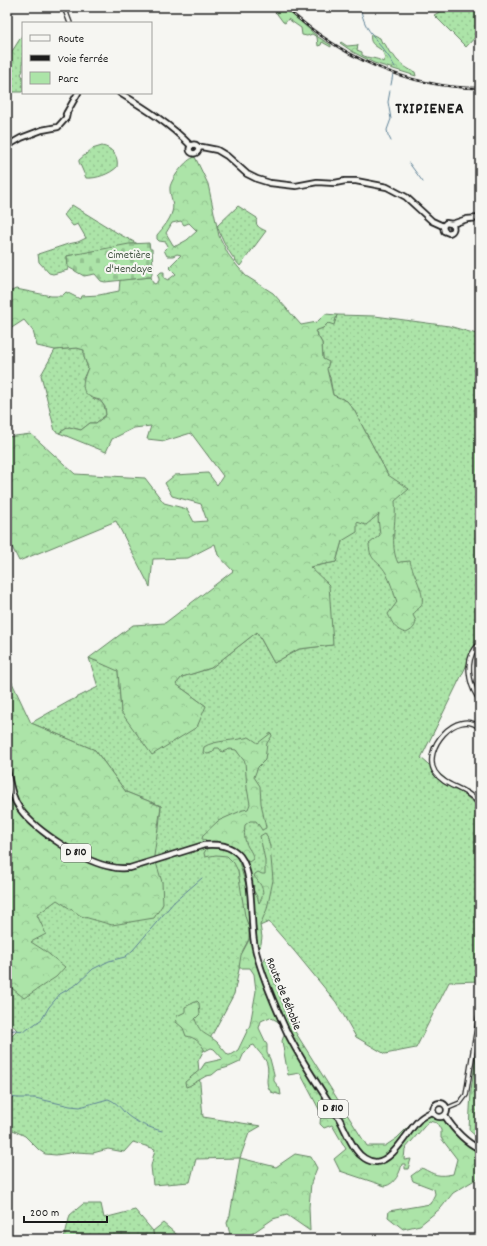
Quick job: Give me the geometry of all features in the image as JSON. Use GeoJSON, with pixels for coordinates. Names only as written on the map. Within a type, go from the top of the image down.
{"type":"FeatureCollection","features":[{"type":"Feature","properties":{"kind":"main road"},"geometry":{"type":"LineString","coordinates":[[7,146],[35,132],[58,125],[67,113],[77,94]]}},
{"type":"Feature","properties":{"kind":"main road"},"geometry":{"type":"LineString","coordinates":[[122,94],[157,116],[177,132],[191,146],[190,150],[193,153],[197,152],[198,148],[202,147],[217,150],[227,156],[247,174],[257,179],[270,183],[296,186],[317,182],[335,183],[356,181],[387,187],[406,197],[432,221],[443,226],[444,231],[449,234],[454,228],[452,224]]}},
{"type":"Feature","properties":{"kind":"main road"},"geometry":{"type":"LineString","coordinates":[[443,226],[446,223],[452,224],[467,219],[480,218]]}},
{"type":"Feature","properties":{"kind":"main road","name":"Route de Béhobie"},"geometry":{"type":"LineString","coordinates":[[7,771],[15,800],[19,808],[39,828],[74,849],[118,868],[130,868],[204,845],[223,845],[232,849],[240,856],[246,869],[254,942],[259,962],[286,1030],[338,1116],[356,1150],[371,1162],[382,1161],[388,1158],[418,1121],[423,1116],[433,1111]]}},
{"type":"Feature","properties":{"kind":"main road"},"geometry":{"type":"LineString","coordinates":[[439,1102],[443,1103],[448,1108],[445,1116],[438,1117],[433,1111],[435,1105],[439,1102]]}},
{"type":"Feature","properties":{"kind":"main road"},"geometry":{"type":"LineString","coordinates":[[445,1116],[462,1137],[480,1149]]}},
{"type":"Feature","properties":{"kind":"street"},"geometry":{"type":"LineString","coordinates":[[64,7],[70,22]]}},
{"type":"Feature","properties":{"kind":"street"},"geometry":{"type":"LineString","coordinates":[[480,643],[473,651],[471,656],[470,670],[472,688],[480,700]]}},
{"type":"Feature","properties":{"kind":"street"},"geometry":{"type":"LineString","coordinates":[[480,728],[475,724],[470,723],[459,724],[451,727],[439,740],[434,750],[432,762],[433,768],[448,784],[465,792],[480,803]]}},
{"type":"Feature","properties":{"kind":"street"},"geometry":{"type":"LineString","coordinates":[[448,1108],[463,1100],[466,1095],[480,1009]]}},
{"type":"Feature","properties":{"kind":"green space"},"geometry":{"type":"Polygon","coordinates":[[[272,7],[284,7],[318,37],[331,45],[331,47],[322,42],[321,45],[318,46],[317,37],[312,34],[307,36],[302,35],[301,28],[288,19],[285,23],[283,22],[272,7]]]}},
{"type":"Feature","properties":{"kind":"green space"},"geometry":{"type":"Polygon","coordinates":[[[448,7],[477,7],[480,10],[480,32],[466,47],[434,15],[448,7]]]}},
{"type":"Feature","properties":{"kind":"green space"},"geometry":{"type":"Polygon","coordinates":[[[371,34],[380,38],[390,53],[403,65],[415,72],[416,76],[374,63],[340,43],[341,42],[347,46],[358,45],[357,50],[362,52],[362,55],[378,59],[383,62],[385,58],[383,53],[371,42],[371,34]]]}},
{"type":"Feature","properties":{"kind":"green space"},"geometry":{"type":"Polygon","coordinates":[[[22,36],[22,92],[7,91],[7,63],[11,53],[22,36]]]}},
{"type":"Feature","properties":{"kind":"green space"},"geometry":{"type":"Polygon","coordinates":[[[102,146],[114,153],[117,159],[117,167],[103,176],[86,178],[79,160],[92,149],[102,146]]]}},
{"type":"Feature","properties":{"kind":"green space"},"geometry":{"type":"Polygon","coordinates":[[[195,157],[208,184],[219,236],[228,254],[246,276],[273,293],[301,325],[317,322],[325,314],[337,315],[334,325],[328,323],[323,328],[315,331],[322,343],[323,359],[329,362],[327,369],[333,395],[347,401],[354,410],[388,475],[409,489],[395,501],[394,548],[398,563],[410,561],[421,590],[422,602],[421,606],[413,615],[416,621],[415,625],[410,631],[406,633],[402,632],[393,624],[388,614],[397,602],[386,573],[371,555],[369,544],[380,535],[379,514],[366,525],[357,522],[357,532],[342,541],[336,562],[310,567],[329,585],[333,645],[299,649],[274,663],[257,632],[211,668],[182,677],[176,684],[206,706],[197,727],[152,755],[121,712],[118,671],[89,658],[133,625],[165,623],[233,571],[218,555],[215,544],[188,558],[153,559],[150,587],[116,521],[19,561],[7,537],[7,437],[31,434],[75,474],[145,478],[164,503],[187,509],[194,522],[207,521],[201,504],[172,496],[165,483],[175,475],[208,473],[217,485],[223,476],[191,433],[165,441],[147,439],[151,426],[134,428],[112,439],[106,452],[59,433],[69,427],[81,430],[90,423],[96,423],[106,415],[105,407],[100,400],[88,396],[85,392],[83,384],[88,368],[84,357],[84,350],[77,348],[55,350],[37,346],[33,331],[24,320],[7,331],[7,293],[16,289],[51,296],[62,296],[66,292],[80,299],[81,296],[99,295],[119,291],[120,280],[151,277],[153,283],[155,284],[159,281],[158,275],[161,272],[164,272],[164,278],[168,280],[176,274],[169,267],[181,255],[177,254],[167,256],[164,250],[168,246],[166,242],[159,241],[157,239],[157,235],[168,221],[173,209],[170,190],[171,183],[180,169],[191,158],[195,157]],[[181,221],[172,223],[166,233],[173,245],[176,246],[187,240],[197,231],[189,223],[184,225],[181,221]]]}},
{"type":"Feature","properties":{"kind":"green space"},"geometry":{"type":"Polygon","coordinates":[[[72,205],[138,244],[67,256],[68,270],[53,274],[49,273],[39,262],[38,254],[78,242],[86,238],[78,224],[73,226],[64,215],[72,205]]]}},
{"type":"Feature","properties":{"kind":"green space"},"geometry":{"type":"Polygon","coordinates":[[[238,206],[257,218],[257,225],[266,231],[240,266],[227,247],[217,226],[238,206]]]}},
{"type":"Feature","properties":{"kind":"green space","name":"Cimetière d'Hendaye"},"geometry":{"type":"Polygon","coordinates":[[[149,243],[150,249],[152,249],[153,269],[151,277],[105,282],[101,281],[95,274],[84,276],[68,267],[67,256],[129,244],[149,243]]]}},
{"type":"Feature","properties":{"kind":"green space"},"geometry":{"type":"Polygon","coordinates":[[[337,315],[375,316],[449,326],[480,335],[480,638],[421,758],[480,808],[480,981],[449,982],[416,1048],[385,1054],[356,1037],[336,1002],[269,922],[255,928],[243,950],[234,994],[198,1061],[203,1117],[261,1126],[249,1133],[240,1158],[196,1159],[190,1182],[153,1185],[151,1166],[155,1149],[133,1142],[124,1152],[108,1149],[93,1153],[76,1152],[56,1155],[45,1154],[25,1136],[13,1130],[7,1131],[7,1040],[17,1030],[7,1019],[7,984],[10,977],[7,874],[159,828],[161,806],[126,792],[95,750],[31,723],[98,687],[89,658],[118,670],[121,712],[206,706],[176,684],[182,677],[211,668],[257,632],[274,663],[299,649],[332,645],[310,567],[336,562],[342,541],[357,522],[388,475],[354,410],[347,401],[333,395],[330,378],[323,359],[322,343],[315,330],[323,328],[328,323],[334,324],[337,315]]]}},
{"type":"Feature","properties":{"kind":"green space"},"geometry":{"type":"Polygon","coordinates":[[[77,348],[84,350],[84,357],[88,368],[83,379],[94,399],[103,404],[106,415],[96,423],[90,423],[81,430],[69,427],[59,433],[55,431],[41,375],[55,350],[77,348]]]}},
{"type":"Feature","properties":{"kind":"green space"},"geometry":{"type":"Polygon","coordinates":[[[7,672],[31,723],[95,750],[126,792],[161,806],[154,856],[162,882],[163,904],[154,918],[112,925],[81,916],[57,900],[37,915],[46,934],[31,942],[65,967],[56,977],[24,998],[7,984],[7,672]]]}},
{"type":"Feature","properties":{"kind":"green space"},"geometry":{"type":"Polygon","coordinates":[[[271,733],[272,736],[267,743],[265,760],[258,767],[254,777],[260,786],[261,803],[266,828],[262,830],[256,821],[250,821],[245,825],[245,839],[253,859],[249,862],[240,857],[238,859],[246,885],[255,892],[259,903],[263,892],[261,885],[254,876],[258,872],[265,874],[265,860],[260,836],[265,833],[270,847],[273,880],[267,909],[260,925],[262,937],[261,944],[255,955],[258,969],[266,957],[289,1022],[367,1146],[385,1146],[397,1138],[418,1117],[432,1114],[444,1119],[464,1134],[480,1154],[480,1174],[478,1178],[453,1193],[441,1208],[420,1225],[403,1229],[388,1217],[389,1211],[430,1204],[435,1194],[434,1189],[413,1181],[411,1176],[422,1168],[437,1175],[453,1174],[457,1159],[441,1138],[441,1130],[437,1123],[429,1121],[405,1149],[404,1160],[411,1159],[408,1169],[405,1169],[405,1164],[402,1164],[396,1178],[389,1185],[385,1186],[340,1171],[334,1159],[346,1149],[332,1125],[324,1128],[320,1124],[321,1113],[300,1073],[288,1075],[282,1041],[286,1029],[277,1021],[270,1017],[261,1021],[259,1028],[267,1045],[267,1053],[274,1074],[274,1081],[280,1089],[281,1095],[271,1092],[267,1085],[267,1064],[254,1045],[244,1053],[240,1062],[218,1070],[212,1075],[206,1076],[186,1087],[185,1082],[201,1069],[205,1063],[223,1059],[214,1049],[211,1048],[205,1051],[202,1045],[197,1041],[186,1036],[183,1028],[176,1022],[177,1016],[185,1012],[185,1007],[197,1001],[199,1003],[200,1014],[195,1019],[199,1028],[217,1042],[228,1055],[230,1055],[238,1050],[250,1025],[256,991],[254,974],[250,968],[239,968],[241,955],[249,940],[249,928],[245,916],[238,871],[234,863],[227,856],[216,855],[205,857],[204,853],[207,848],[206,840],[202,839],[203,835],[218,821],[248,809],[250,804],[245,762],[236,750],[230,749],[222,752],[219,748],[215,748],[213,752],[208,754],[203,753],[204,747],[213,743],[249,737],[258,743],[271,733]]]}},
{"type":"Feature","properties":{"kind":"green space"},"geometry":{"type":"Polygon","coordinates":[[[480,1038],[480,1140],[469,1130],[471,1090],[480,1038]]]}},
{"type":"Feature","properties":{"kind":"green space"},"geometry":{"type":"Polygon","coordinates":[[[295,1154],[311,1157],[317,1168],[311,1183],[309,1207],[310,1231],[287,1215],[273,1219],[244,1239],[226,1239],[224,1236],[230,1234],[227,1223],[230,1215],[240,1158],[276,1167],[295,1154]]]}},
{"type":"Feature","properties":{"kind":"green space"},"geometry":{"type":"Polygon","coordinates":[[[83,1204],[101,1204],[104,1218],[135,1210],[153,1231],[154,1239],[64,1239],[70,1215],[83,1204]]]}},
{"type":"Feature","properties":{"kind":"green space"},"geometry":{"type":"Polygon","coordinates":[[[163,1223],[182,1239],[154,1239],[153,1231],[163,1223]]]}},
{"type":"Feature","properties":{"kind":"waterway"},"geometry":{"type":"LineString","coordinates":[[360,7],[367,27],[395,67]]}},
{"type":"Feature","properties":{"kind":"waterway"},"geometry":{"type":"LineString","coordinates":[[391,85],[393,74]]}},
{"type":"Feature","properties":{"kind":"waterway"},"geometry":{"type":"LineString","coordinates":[[390,91],[388,102],[391,119],[387,130],[391,141]]}},
{"type":"Feature","properties":{"kind":"waterway"},"geometry":{"type":"LineString","coordinates":[[409,163],[423,182]]}},
{"type":"Feature","properties":{"kind":"waterway"},"geometry":{"type":"LineString","coordinates":[[7,1032],[14,1030],[25,1031],[42,1019],[49,1007],[60,994],[77,984],[93,969],[109,961],[125,957],[133,950],[174,902],[202,878]]}},
{"type":"Feature","properties":{"kind":"waterway"},"geometry":{"type":"LineString","coordinates":[[7,1094],[9,1097],[35,1098],[80,1107],[108,1099],[135,1120],[148,1127],[162,1131]]}},
{"type":"Feature","properties":{"kind":"railway"},"geometry":{"type":"LineString","coordinates":[[285,7],[306,25],[328,40],[375,66],[426,82],[453,87],[480,88]]}},
{"type":"Feature","properties":{"kind":"district","name":"TXIPIENEA"},"geometry":{"type":"Point","coordinates":[430,109]}}]}
